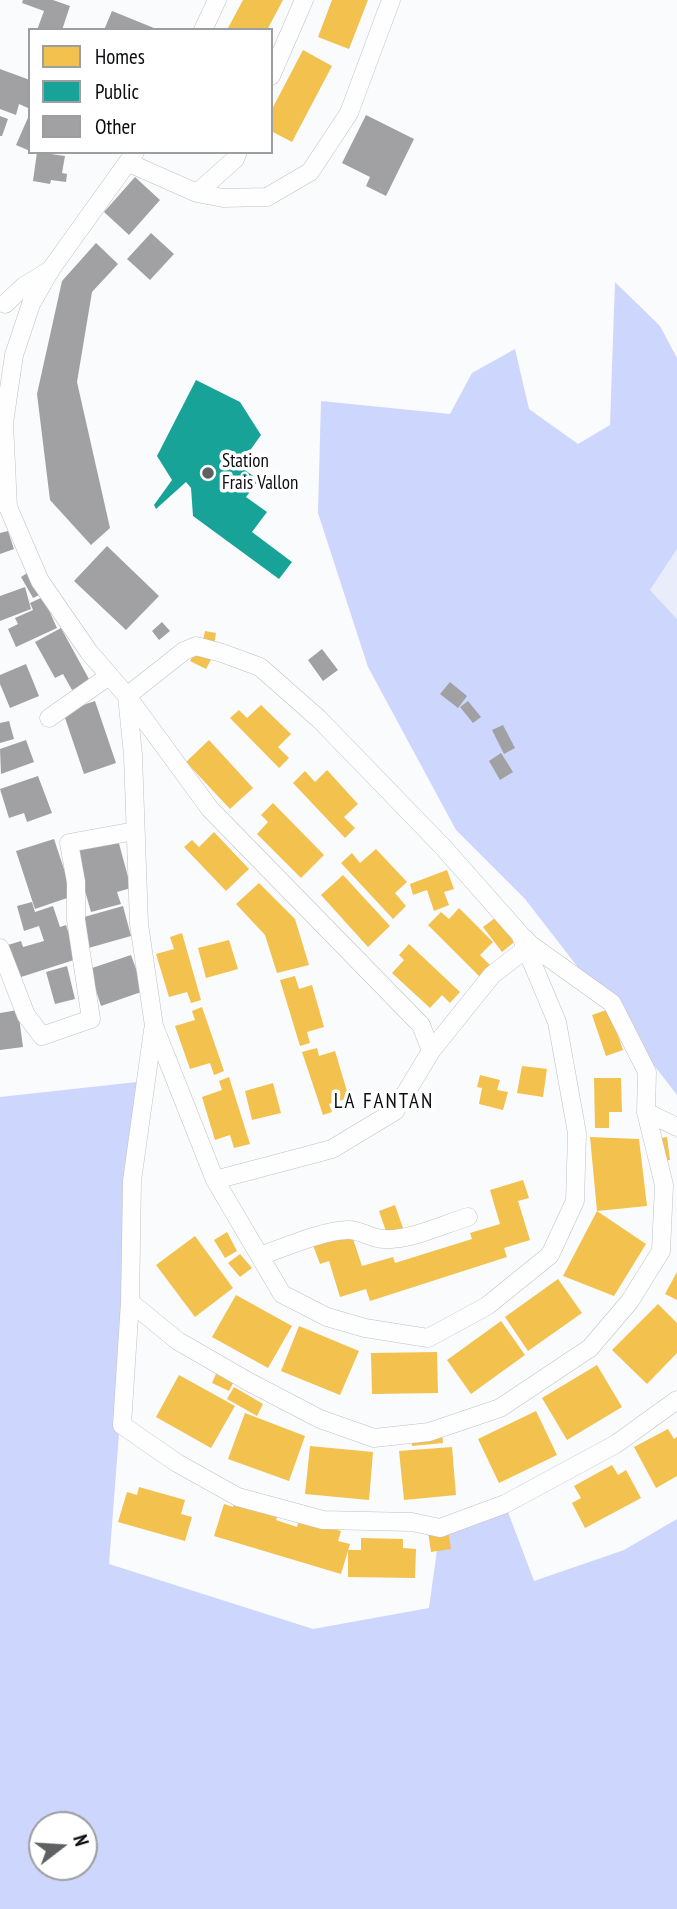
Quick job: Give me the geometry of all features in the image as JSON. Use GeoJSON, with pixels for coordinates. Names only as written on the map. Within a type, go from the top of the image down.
{"type":"FeatureCollection","features":[{"type":"Feature","properties":{"kind":"street"},"geometry":{"type":"LineString","coordinates":[[204,28],[217,0]]}},
{"type":"Feature","properties":{"kind":"street"},"geometry":{"type":"LineString","coordinates":[[273,71],[304,0]]}},
{"type":"Feature","properties":{"kind":"street"},"geometry":{"type":"LineString","coordinates":[[391,0],[349,113],[310,172],[267,197],[223,198],[197,193],[132,158],[51,269],[31,304],[14,355],[5,423],[8,507],[40,580],[89,652],[127,696],[210,808],[421,1025],[431,1051]]}},
{"type":"Feature","properties":{"kind":"street"},"geometry":{"type":"LineString","coordinates":[[197,193],[237,154]]}},
{"type":"Feature","properties":{"kind":"street"},"geometry":{"type":"LineString","coordinates":[[3,308],[24,286],[51,269]]}},
{"type":"Feature","properties":{"kind":"street"},"geometry":{"type":"LineString","coordinates":[[3,308],[31,304]]}},
{"type":"Feature","properties":{"kind":"street"},"geometry":{"type":"LineString","coordinates":[[127,696],[184,651],[196,646],[260,667],[319,719],[443,847],[526,943],[612,1003],[647,1072],[646,1112],[664,1185],[661,1251],[630,1301],[590,1348],[500,1408],[429,1432],[374,1437],[320,1419],[178,1341],[130,1302]]}},
{"type":"Feature","properties":{"kind":"street"},"geometry":{"type":"LineString","coordinates":[[49,718],[109,676]]}},
{"type":"Feature","properties":{"kind":"street"},"geometry":{"type":"LineString","coordinates":[[127,696],[139,924],[153,1026],[215,1181],[282,1294],[327,1317],[365,1328],[428,1338],[487,1306],[550,1255],[575,1201],[577,1133],[557,1022],[526,943]]}},
{"type":"Feature","properties":{"kind":"street"},"geometry":{"type":"LineString","coordinates":[[0,948],[26,1015],[41,1036],[91,1018],[76,920],[76,882],[69,843],[135,831]]}},
{"type":"Feature","properties":{"kind":"street"},"geometry":{"type":"LineString","coordinates":[[215,1181],[332,1149],[396,1111],[431,1051],[492,975],[526,943]]}},
{"type":"Feature","properties":{"kind":"street"},"geometry":{"type":"LineString","coordinates":[[153,1026],[132,1181],[130,1302],[122,1425],[177,1463],[238,1497],[323,1520],[412,1522],[440,1528],[505,1504],[605,1450],[677,1400]]}},
{"type":"Feature","properties":{"kind":"street"},"geometry":{"type":"LineString","coordinates":[[646,1112],[677,1127]]}},
{"type":"Feature","properties":{"kind":"street"},"geometry":{"type":"LineString","coordinates":[[260,1256],[333,1232],[361,1231],[383,1240],[411,1235],[468,1217]]}},
{"type":"Feature","properties":{"kind":"shaded area"},"geometry":{"type":"Polygon","coordinates":[[[615,282],[660,326],[677,358],[677,549],[650,590],[677,619],[677,1095],[525,899],[456,830],[368,667],[318,513],[321,401],[450,414],[472,373],[515,349],[529,409],[578,444],[610,425],[615,282]]]}},
{"type":"Feature","properties":{"kind":"shaded area"},"geometry":{"type":"Polygon","coordinates":[[[677,549],[677,619],[650,590],[677,549]]]}},
{"type":"Feature","properties":{"kind":"shaded area"},"geometry":{"type":"Polygon","coordinates":[[[146,1081],[109,1564],[313,1629],[429,1608],[440,1528],[505,1504],[534,1581],[624,1550],[677,1519],[677,1909],[0,1909],[0,1097],[146,1081]]]}},
{"type":"Feature","properties":{"kind":"building: Homes"},"geometry":{"type":"Polygon","coordinates":[[[243,0],[283,0],[268,28],[228,28],[243,0]]]}},
{"type":"Feature","properties":{"kind":"building: Homes"},"geometry":{"type":"Polygon","coordinates":[[[332,0],[368,0],[349,49],[318,37],[332,0]]]}},
{"type":"Feature","properties":{"kind":"building: Homes"},"geometry":{"type":"Polygon","coordinates":[[[303,50],[332,66],[292,142],[273,132],[273,107],[303,50]]]}},
{"type":"Feature","properties":{"kind":"building: Homes"},"geometry":{"type":"Polygon","coordinates":[[[205,631],[216,633],[214,646],[202,644],[205,631]]]}},
{"type":"Feature","properties":{"kind":"building: Homes"},"geometry":{"type":"Polygon","coordinates":[[[197,648],[213,656],[206,669],[190,661],[197,648]]]}},
{"type":"Feature","properties":{"kind":"building: Homes"},"geometry":{"type":"Polygon","coordinates":[[[261,705],[291,734],[278,747],[289,758],[279,768],[230,718],[239,710],[247,718],[261,705]]]}},
{"type":"Feature","properties":{"kind":"building: Homes"},"geometry":{"type":"Polygon","coordinates":[[[209,740],[253,788],[230,809],[186,762],[209,740]]]}},
{"type":"Feature","properties":{"kind":"building: Homes"},"geometry":{"type":"Polygon","coordinates":[[[327,770],[358,804],[344,817],[355,828],[345,838],[293,783],[305,771],[315,782],[327,770]]]}},
{"type":"Feature","properties":{"kind":"building: Homes"},"geometry":{"type":"Polygon","coordinates":[[[273,803],[324,855],[301,878],[257,834],[268,822],[261,815],[273,803]]]}},
{"type":"Feature","properties":{"kind":"building: Homes"},"geometry":{"type":"Polygon","coordinates":[[[214,832],[249,869],[226,891],[184,847],[192,840],[199,847],[214,832]]]}},
{"type":"Feature","properties":{"kind":"building: Homes"},"geometry":{"type":"Polygon","coordinates":[[[376,849],[407,882],[395,893],[406,906],[393,919],[341,863],[352,853],[360,863],[376,849]]]}},
{"type":"Feature","properties":{"kind":"building: Homes"},"geometry":{"type":"Polygon","coordinates":[[[447,870],[454,889],[444,892],[449,905],[434,911],[427,890],[413,895],[410,884],[447,870]]]}},
{"type":"Feature","properties":{"kind":"building: Homes"},"geometry":{"type":"Polygon","coordinates":[[[343,875],[390,926],[368,947],[321,895],[343,875]]]}},
{"type":"Feature","properties":{"kind":"building: Homes"},"geometry":{"type":"Polygon","coordinates":[[[259,883],[295,919],[309,965],[277,973],[265,935],[236,904],[259,883]]]}},
{"type":"Feature","properties":{"kind":"building: Homes"},"geometry":{"type":"Polygon","coordinates":[[[459,908],[493,942],[480,955],[492,967],[481,978],[428,925],[441,912],[449,919],[459,908]]]}},
{"type":"Feature","properties":{"kind":"building: Homes"},"geometry":{"type":"Polygon","coordinates":[[[499,915],[518,939],[502,952],[483,927],[499,915]]]}},
{"type":"Feature","properties":{"kind":"building: Homes"},"geometry":{"type":"Polygon","coordinates":[[[182,933],[201,1000],[191,1003],[187,992],[169,997],[156,954],[174,949],[170,937],[182,933]]]}},
{"type":"Feature","properties":{"kind":"building: Homes"},"geometry":{"type":"Polygon","coordinates":[[[229,940],[238,969],[206,978],[198,948],[229,940]]]}},
{"type":"Feature","properties":{"kind":"building: Homes"},"geometry":{"type":"Polygon","coordinates":[[[409,944],[460,992],[450,1003],[442,995],[430,1008],[392,973],[404,960],[399,955],[409,944]]]}},
{"type":"Feature","properties":{"kind":"building: Homes"},"geometry":{"type":"Polygon","coordinates":[[[295,976],[299,989],[312,985],[324,1027],[307,1032],[310,1043],[300,1046],[280,980],[295,976]]]}},
{"type":"Feature","properties":{"kind":"building: Homes"},"geometry":{"type":"Polygon","coordinates":[[[202,1007],[224,1071],[214,1075],[210,1063],[190,1069],[175,1026],[195,1020],[192,1011],[202,1007]]]}},
{"type":"Feature","properties":{"kind":"building: Homes"},"geometry":{"type":"Polygon","coordinates":[[[609,1009],[623,1050],[606,1056],[592,1015],[609,1009]]]}},
{"type":"Feature","properties":{"kind":"building: Homes"},"geometry":{"type":"Polygon","coordinates":[[[317,1048],[319,1056],[335,1051],[349,1098],[329,1104],[332,1112],[323,1115],[302,1052],[317,1048]]]}},
{"type":"Feature","properties":{"kind":"building: Homes"},"geometry":{"type":"Polygon","coordinates":[[[522,1066],[547,1069],[543,1097],[517,1093],[522,1066]]]}},
{"type":"Feature","properties":{"kind":"building: Homes"},"geometry":{"type":"Polygon","coordinates":[[[480,1075],[500,1080],[497,1090],[508,1092],[503,1110],[479,1104],[482,1088],[477,1087],[480,1075]]]}},
{"type":"Feature","properties":{"kind":"building: Homes"},"geometry":{"type":"Polygon","coordinates":[[[229,1077],[250,1144],[234,1148],[230,1135],[215,1140],[202,1097],[222,1090],[219,1081],[229,1077]]]}},
{"type":"Feature","properties":{"kind":"building: Homes"},"geometry":{"type":"Polygon","coordinates":[[[594,1078],[621,1078],[622,1112],[609,1112],[609,1128],[595,1128],[594,1078]]]}},
{"type":"Feature","properties":{"kind":"building: Homes"},"geometry":{"type":"Polygon","coordinates":[[[273,1083],[281,1113],[252,1120],[245,1091],[273,1083]]]}},
{"type":"Feature","properties":{"kind":"building: Homes"},"geometry":{"type":"Polygon","coordinates":[[[590,1137],[639,1139],[647,1206],[597,1211],[590,1137]]]}},
{"type":"Feature","properties":{"kind":"building: Homes"},"geometry":{"type":"Polygon","coordinates":[[[667,1137],[670,1160],[658,1161],[655,1139],[667,1137]]]}},
{"type":"Feature","properties":{"kind":"building: Homes"},"geometry":{"type":"Polygon","coordinates":[[[523,1180],[529,1198],[518,1201],[530,1240],[504,1248],[507,1257],[370,1301],[366,1289],[340,1297],[329,1261],[320,1264],[313,1245],[351,1233],[362,1266],[393,1257],[395,1263],[472,1239],[470,1233],[500,1224],[490,1190],[523,1180]]]}},
{"type":"Feature","properties":{"kind":"building: Homes"},"geometry":{"type":"Polygon","coordinates":[[[395,1205],[404,1231],[388,1237],[379,1211],[395,1205]]]}},
{"type":"Feature","properties":{"kind":"building: Homes"},"geometry":{"type":"Polygon","coordinates":[[[597,1211],[646,1244],[614,1296],[563,1276],[597,1211]]]}},
{"type":"Feature","properties":{"kind":"building: Homes"},"geometry":{"type":"Polygon","coordinates":[[[227,1232],[237,1251],[225,1258],[214,1240],[227,1232]]]}},
{"type":"Feature","properties":{"kind":"building: Homes"},"geometry":{"type":"Polygon","coordinates":[[[195,1236],[233,1288],[195,1317],[156,1265],[195,1236]]]}},
{"type":"Feature","properties":{"kind":"building: Homes"},"geometry":{"type":"Polygon","coordinates":[[[240,1254],[252,1268],[240,1277],[228,1263],[240,1254]]]}},
{"type":"Feature","properties":{"kind":"building: Homes"},"geometry":{"type":"Polygon","coordinates":[[[677,1272],[677,1300],[665,1294],[677,1272]]]}},
{"type":"Feature","properties":{"kind":"building: Homes"},"geometry":{"type":"Polygon","coordinates":[[[558,1279],[582,1313],[528,1351],[505,1317],[558,1279]]]}},
{"type":"Feature","properties":{"kind":"building: Homes"},"geometry":{"type":"Polygon","coordinates":[[[236,1295],[292,1326],[268,1368],[212,1337],[236,1295]]]}},
{"type":"Feature","properties":{"kind":"building: Homes"},"geometry":{"type":"Polygon","coordinates":[[[658,1304],[677,1323],[677,1353],[647,1384],[612,1350],[658,1304]]]}},
{"type":"Feature","properties":{"kind":"building: Homes"},"geometry":{"type":"Polygon","coordinates":[[[501,1321],[525,1355],[471,1394],[447,1360],[501,1321]]]}},
{"type":"Feature","properties":{"kind":"building: Homes"},"geometry":{"type":"Polygon","coordinates":[[[299,1326],[359,1351],[340,1395],[281,1371],[299,1326]]]}},
{"type":"Feature","properties":{"kind":"building: Homes"},"geometry":{"type":"Polygon","coordinates":[[[437,1352],[438,1393],[372,1394],[371,1353],[437,1352]]]}},
{"type":"Feature","properties":{"kind":"building: Homes"},"geometry":{"type":"Polygon","coordinates":[[[597,1365],[622,1407],[567,1440],[542,1398],[597,1365]]]}},
{"type":"Feature","properties":{"kind":"building: Homes"},"geometry":{"type":"Polygon","coordinates":[[[218,1369],[236,1377],[229,1391],[212,1383],[218,1369]]]}},
{"type":"Feature","properties":{"kind":"building: Homes"},"geometry":{"type":"Polygon","coordinates":[[[179,1375],[235,1406],[211,1448],[156,1417],[179,1375]]]}},
{"type":"Feature","properties":{"kind":"building: Homes"},"geometry":{"type":"Polygon","coordinates":[[[234,1387],[263,1404],[257,1416],[227,1399],[234,1387]]]}},
{"type":"Feature","properties":{"kind":"building: Homes"},"geometry":{"type":"Polygon","coordinates":[[[536,1411],[557,1455],[499,1483],[478,1439],[536,1411]]]}},
{"type":"Feature","properties":{"kind":"building: Homes"},"geometry":{"type":"Polygon","coordinates":[[[245,1413],[305,1436],[289,1481],[228,1459],[245,1413]]]}},
{"type":"Feature","properties":{"kind":"building: Homes"},"geometry":{"type":"Polygon","coordinates":[[[668,1429],[674,1439],[677,1437],[677,1476],[656,1488],[634,1447],[668,1429]]]}},
{"type":"Feature","properties":{"kind":"building: Homes"},"geometry":{"type":"Polygon","coordinates":[[[442,1431],[443,1443],[412,1446],[411,1434],[442,1431]]]}},
{"type":"Feature","properties":{"kind":"building: Homes"},"geometry":{"type":"Polygon","coordinates":[[[310,1446],[373,1452],[369,1500],[305,1494],[310,1446]]]}},
{"type":"Feature","properties":{"kind":"building: Homes"},"geometry":{"type":"Polygon","coordinates":[[[452,1447],[456,1495],[404,1500],[399,1451],[452,1447]]]}},
{"type":"Feature","properties":{"kind":"building: Homes"},"geometry":{"type":"Polygon","coordinates":[[[612,1465],[618,1475],[626,1470],[641,1498],[585,1528],[572,1503],[581,1498],[574,1486],[612,1465]]]}},
{"type":"Feature","properties":{"kind":"building: Homes"},"geometry":{"type":"Polygon","coordinates":[[[139,1487],[185,1500],[181,1514],[192,1517],[185,1541],[118,1522],[127,1492],[137,1495],[139,1487]]]}},
{"type":"Feature","properties":{"kind":"building: Homes"},"geometry":{"type":"Polygon","coordinates":[[[236,1498],[279,1511],[276,1520],[297,1527],[299,1519],[341,1531],[338,1541],[350,1544],[341,1574],[214,1536],[224,1504],[233,1507],[236,1498]]]}},
{"type":"Feature","properties":{"kind":"building: Homes"},"geometry":{"type":"Polygon","coordinates":[[[448,1529],[451,1549],[431,1552],[428,1532],[448,1529]]]}},
{"type":"Feature","properties":{"kind":"building: Homes"},"geometry":{"type":"Polygon","coordinates":[[[361,1538],[403,1539],[403,1548],[416,1549],[415,1578],[348,1577],[348,1550],[361,1550],[361,1538]]]}},
{"type":"Feature","properties":{"kind":"building: Public","name":"Station Frais Vallon"},"geometry":{"type":"Polygon","coordinates":[[[196,380],[240,402],[261,435],[239,466],[259,480],[246,497],[267,512],[252,532],[292,562],[279,579],[193,516],[191,488],[186,482],[156,509],[154,505],[172,480],[157,456],[196,380]]]}},
{"type":"Feature","properties":{"kind":"building: Other"},"geometry":{"type":"Polygon","coordinates":[[[23,0],[53,0],[70,6],[63,28],[38,28],[44,11],[22,3],[23,0]]]}},
{"type":"Feature","properties":{"kind":"building: Other"},"geometry":{"type":"Polygon","coordinates":[[[112,11],[154,28],[105,28],[112,11]]]}},
{"type":"Feature","properties":{"kind":"building: Other"},"geometry":{"type":"Polygon","coordinates":[[[0,69],[28,79],[28,108],[19,104],[16,115],[0,109],[0,69]]]}},
{"type":"Feature","properties":{"kind":"building: Other"},"geometry":{"type":"Polygon","coordinates":[[[366,115],[414,139],[386,196],[366,186],[370,177],[342,163],[366,115]]]}},
{"type":"Feature","properties":{"kind":"building: Other"},"geometry":{"type":"Polygon","coordinates":[[[0,116],[8,119],[2,136],[0,136],[0,116]]]}},
{"type":"Feature","properties":{"kind":"building: Other"},"geometry":{"type":"Polygon","coordinates":[[[28,118],[28,150],[16,145],[28,118]]]}},
{"type":"Feature","properties":{"kind":"building: Other"},"geometry":{"type":"Polygon","coordinates":[[[37,154],[65,156],[62,173],[67,174],[66,182],[51,180],[50,184],[33,181],[37,154]]]}},
{"type":"Feature","properties":{"kind":"building: Other"},"geometry":{"type":"Polygon","coordinates":[[[135,177],[160,200],[129,235],[104,212],[135,177]]]}},
{"type":"Feature","properties":{"kind":"building: Other"},"geometry":{"type":"Polygon","coordinates":[[[151,233],[174,254],[150,280],[127,259],[151,233]]]}},
{"type":"Feature","properties":{"kind":"building: Other"},"geometry":{"type":"Polygon","coordinates":[[[96,243],[118,264],[92,292],[77,382],[110,528],[91,545],[50,500],[37,394],[62,281],[96,243]]]}},
{"type":"Feature","properties":{"kind":"building: Other"},"geometry":{"type":"Polygon","coordinates":[[[8,531],[14,549],[0,554],[0,533],[8,531]]]}},
{"type":"Feature","properties":{"kind":"building: Other"},"geometry":{"type":"Polygon","coordinates":[[[107,546],[159,596],[126,630],[74,581],[107,546]]]}},
{"type":"Feature","properties":{"kind":"building: Other"},"geometry":{"type":"Polygon","coordinates":[[[29,572],[41,594],[33,598],[21,577],[29,572]]]}},
{"type":"Feature","properties":{"kind":"building: Other"},"geometry":{"type":"Polygon","coordinates":[[[25,587],[31,609],[0,621],[0,596],[25,587]]]}},
{"type":"Feature","properties":{"kind":"building: Other"},"geometry":{"type":"Polygon","coordinates":[[[43,597],[57,628],[16,647],[8,629],[18,624],[15,618],[33,610],[30,603],[43,597]]]}},
{"type":"Feature","properties":{"kind":"building: Other"},"geometry":{"type":"Polygon","coordinates":[[[162,622],[170,631],[159,640],[152,631],[162,622]]]}},
{"type":"Feature","properties":{"kind":"building: Other"},"geometry":{"type":"Polygon","coordinates":[[[61,628],[90,681],[72,690],[63,674],[55,678],[35,642],[61,628]]]}},
{"type":"Feature","properties":{"kind":"building: Other"},"geometry":{"type":"Polygon","coordinates":[[[322,649],[338,670],[323,681],[308,660],[322,649]]]}},
{"type":"Feature","properties":{"kind":"building: Other"},"geometry":{"type":"Polygon","coordinates":[[[26,664],[39,696],[10,708],[0,684],[0,675],[26,664]]]}},
{"type":"Feature","properties":{"kind":"building: Other"},"geometry":{"type":"Polygon","coordinates":[[[450,682],[467,696],[458,708],[440,694],[450,682]]]}},
{"type":"Feature","properties":{"kind":"building: Other"},"geometry":{"type":"Polygon","coordinates":[[[95,701],[116,763],[84,774],[63,712],[95,701]]]}},
{"type":"Feature","properties":{"kind":"building: Other"},"geometry":{"type":"Polygon","coordinates":[[[468,701],[481,717],[473,723],[460,707],[468,701]]]}},
{"type":"Feature","properties":{"kind":"building: Other"},"geometry":{"type":"Polygon","coordinates":[[[9,721],[14,739],[0,743],[0,723],[9,721]]]}},
{"type":"Feature","properties":{"kind":"building: Other"},"geometry":{"type":"Polygon","coordinates":[[[503,725],[515,748],[504,754],[492,730],[503,725]]]}},
{"type":"Feature","properties":{"kind":"building: Other"},"geometry":{"type":"Polygon","coordinates":[[[26,740],[34,762],[1,774],[0,749],[26,740]]]}},
{"type":"Feature","properties":{"kind":"building: Other"},"geometry":{"type":"Polygon","coordinates":[[[501,753],[513,772],[500,780],[489,761],[501,753]]]}},
{"type":"Feature","properties":{"kind":"building: Other"},"geometry":{"type":"Polygon","coordinates":[[[38,776],[52,813],[27,822],[24,813],[9,818],[0,789],[38,776]]]}},
{"type":"Feature","properties":{"kind":"building: Other"},"geometry":{"type":"Polygon","coordinates":[[[117,836],[131,888],[117,892],[121,904],[91,912],[73,848],[117,836]]]}},
{"type":"Feature","properties":{"kind":"building: Other"},"geometry":{"type":"Polygon","coordinates":[[[54,839],[73,896],[35,909],[16,851],[54,839]]]}},
{"type":"Feature","properties":{"kind":"building: Other"},"geometry":{"type":"Polygon","coordinates":[[[32,902],[35,912],[53,906],[60,927],[66,925],[77,959],[18,978],[8,945],[21,941],[23,947],[44,941],[39,926],[24,931],[17,906],[32,902]]]}},
{"type":"Feature","properties":{"kind":"building: Other"},"geometry":{"type":"Polygon","coordinates":[[[123,906],[131,936],[85,949],[77,919],[123,906]]]}},
{"type":"Feature","properties":{"kind":"building: Other"},"geometry":{"type":"Polygon","coordinates":[[[131,955],[144,991],[101,1006],[89,969],[131,955]]]}},
{"type":"Feature","properties":{"kind":"building: Other"},"geometry":{"type":"Polygon","coordinates":[[[67,966],[75,999],[55,1004],[46,972],[67,966]]]}},
{"type":"Feature","properties":{"kind":"building: Other"},"geometry":{"type":"Polygon","coordinates":[[[18,1010],[23,1047],[0,1050],[0,1013],[18,1010]]]}},
{"type":"Feature","properties":{"kind":"place","name":"Station Frais Vallon"},"geometry":{"type":"Point","coordinates":[208,473]}},
{"type":"Feature","properties":{"kind":"district","name":"LA FANTAN"},"geometry":{"type":"Point","coordinates":[384,1102]}}]}
